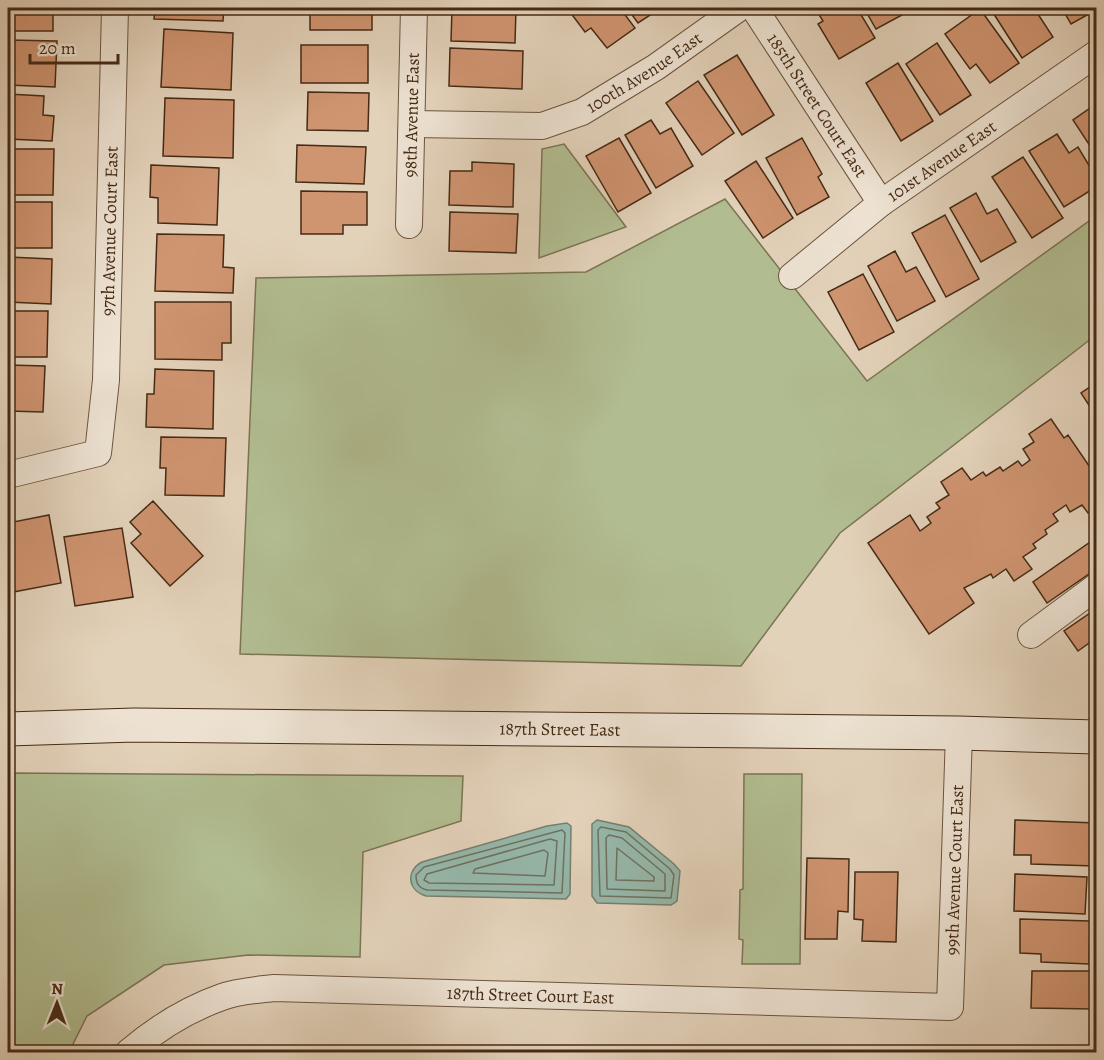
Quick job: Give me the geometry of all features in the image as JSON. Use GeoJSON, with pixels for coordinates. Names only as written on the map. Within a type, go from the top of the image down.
{"type":"FeatureCollection","features":[{"type":"Feature","properties":{"kind":"street","name":"97th Avenue Court East"},"geometry":{"type":"LineString","coordinates":[[8,475],[98,453],[106,380],[116,8]]}},
{"type":"Feature","properties":{"kind":"street","name":"98th Avenue East"},"geometry":{"type":"LineString","coordinates":[[409,225],[414,8]]}},
{"type":"Feature","properties":{"kind":"street","name":"100th Avenue East"},"geometry":{"type":"LineString","coordinates":[[411,124],[542,126],[582,112],[656,67],[740,8]]}},
{"type":"Feature","properties":{"kind":"street","name":"185th Street Court East"},"geometry":{"type":"LineString","coordinates":[[754,8],[881,203]]}},
{"type":"Feature","properties":{"kind":"street","name":"101st Avenue East"},"geometry":{"type":"LineString","coordinates":[[792,276],[881,203],[1096,54]]}},
{"type":"Feature","properties":{"kind":"street"},"geometry":{"type":"LineString","coordinates":[[1031,634],[1096,587]]}},
{"type":"Feature","properties":{"kind":"street","name":"187th Street East"},"geometry":{"type":"LineString","coordinates":[[15,728],[134,725],[959,733],[1096,737]]}},
{"type":"Feature","properties":{"kind":"street","name":"99th Avenue Court East"},"geometry":{"type":"LineString","coordinates":[[950,1007],[959,733]]}},
{"type":"Feature","properties":{"kind":"street","name":"187th Street Court East"},"geometry":{"type":"LineString","coordinates":[[129,1053],[144,1039],[180,1017],[224,996],[274,988],[950,1007]]}},
{"type":"Feature","properties":{"kind":"shaded area"},"geometry":{"type":"Polygon","coordinates":[[[564,144],[626,227],[539,258],[542,149],[564,144]]]}},
{"type":"Feature","properties":{"kind":"shaded area"},"geometry":{"type":"Polygon","coordinates":[[[725,199],[867,381],[1096,216],[1096,335],[840,533],[741,666],[240,654],[256,278],[586,272],[725,199]]]}},
{"type":"Feature","properties":{"kind":"shaded area"},"geometry":{"type":"Polygon","coordinates":[[[8,773],[463,776],[461,821],[363,852],[360,957],[248,955],[164,965],[87,1016],[69,1052],[8,1052],[8,773]]]}},
{"type":"Feature","properties":{"kind":"shaded area"},"geometry":{"type":"Polygon","coordinates":[[[744,774],[802,774],[800,964],[742,964],[743,940],[739,939],[740,890],[743,889],[744,774]]]}},
{"type":"Feature","properties":{"kind":"water"},"geometry":{"type":"Polygon","coordinates":[[[597,820],[629,827],[674,864],[680,871],[677,901],[671,905],[597,903],[592,896],[592,824],[597,820]]]}},
{"type":"Feature","properties":{"kind":"water"},"geometry":{"type":"Polygon","coordinates":[[[567,823],[571,826],[570,894],[566,899],[426,896],[415,890],[412,885],[413,870],[422,862],[547,826],[567,823]]]}},
{"type":"Feature","properties":{"kind":"building"},"geometry":{"type":"Polygon","coordinates":[[[8,8],[53,8],[53,31],[8,31],[8,8]]]}},
{"type":"Feature","properties":{"kind":"building"},"geometry":{"type":"Polygon","coordinates":[[[155,8],[224,8],[223,21],[154,19],[155,8]]]}},
{"type":"Feature","properties":{"kind":"building"},"geometry":{"type":"Polygon","coordinates":[[[310,8],[372,8],[372,30],[310,30],[310,8]]]}},
{"type":"Feature","properties":{"kind":"building"},"geometry":{"type":"Polygon","coordinates":[[[452,8],[516,8],[515,43],[451,41],[452,8]]]}},
{"type":"Feature","properties":{"kind":"building"},"geometry":{"type":"Polygon","coordinates":[[[567,8],[620,8],[635,28],[607,48],[591,28],[585,32],[567,8]]]}},
{"type":"Feature","properties":{"kind":"building"},"geometry":{"type":"Polygon","coordinates":[[[627,8],[661,8],[638,23],[627,8]]]}},
{"type":"Feature","properties":{"kind":"building"},"geometry":{"type":"Polygon","coordinates":[[[815,8],[857,8],[875,38],[839,59],[818,24],[823,21],[815,8]]]}},
{"type":"Feature","properties":{"kind":"building"},"geometry":{"type":"Polygon","coordinates":[[[864,8],[912,8],[913,9],[876,29],[864,8]]]}},
{"type":"Feature","properties":{"kind":"building"},"geometry":{"type":"Polygon","coordinates":[[[990,8],[1034,8],[1053,37],[1022,58],[990,8]]]}},
{"type":"Feature","properties":{"kind":"building"},"geometry":{"type":"Polygon","coordinates":[[[1062,8],[1096,8],[1096,10],[1071,24],[1062,8]]]}},
{"type":"Feature","properties":{"kind":"building"},"geometry":{"type":"Polygon","coordinates":[[[980,9],[1019,63],[990,83],[976,64],[970,69],[945,34],[980,9]]]}},
{"type":"Feature","properties":{"kind":"building"},"geometry":{"type":"Polygon","coordinates":[[[164,29],[233,33],[231,90],[161,87],[164,29]]]}},
{"type":"Feature","properties":{"kind":"building"},"geometry":{"type":"Polygon","coordinates":[[[8,40],[57,41],[55,87],[8,85],[8,40]]]}},
{"type":"Feature","properties":{"kind":"building"},"geometry":{"type":"Polygon","coordinates":[[[937,43],[971,95],[940,115],[906,64],[937,43]]]}},
{"type":"Feature","properties":{"kind":"building"},"geometry":{"type":"Polygon","coordinates":[[[301,45],[368,45],[368,83],[301,83],[301,45]]]}},
{"type":"Feature","properties":{"kind":"building"},"geometry":{"type":"Polygon","coordinates":[[[450,48],[523,51],[522,89],[449,86],[450,48]]]}},
{"type":"Feature","properties":{"kind":"building"},"geometry":{"type":"Polygon","coordinates":[[[737,55],[774,115],[742,135],[704,75],[737,55]]]}},
{"type":"Feature","properties":{"kind":"building"},"geometry":{"type":"Polygon","coordinates":[[[898,63],[933,121],[901,141],[866,83],[898,63]]]}},
{"type":"Feature","properties":{"kind":"building"},"geometry":{"type":"Polygon","coordinates":[[[698,81],[734,133],[702,155],[666,103],[698,81]]]}},
{"type":"Feature","properties":{"kind":"building"},"geometry":{"type":"Polygon","coordinates":[[[308,92],[369,93],[368,131],[307,130],[308,92]]]}},
{"type":"Feature","properties":{"kind":"building"},"geometry":{"type":"Polygon","coordinates":[[[8,94],[44,96],[43,115],[54,116],[52,141],[8,139],[8,94]]]}},
{"type":"Feature","properties":{"kind":"building"},"geometry":{"type":"Polygon","coordinates":[[[165,98],[234,100],[233,158],[163,156],[165,98]]]}},
{"type":"Feature","properties":{"kind":"building"},"geometry":{"type":"Polygon","coordinates":[[[1096,104],[1096,155],[1073,120],[1096,104]]]}},
{"type":"Feature","properties":{"kind":"building"},"geometry":{"type":"Polygon","coordinates":[[[651,120],[660,134],[671,128],[693,166],[656,188],[625,135],[651,120]]]}},
{"type":"Feature","properties":{"kind":"building"},"geometry":{"type":"Polygon","coordinates":[[[1057,134],[1069,153],[1078,147],[1096,177],[1096,187],[1064,207],[1029,151],[1057,134]]]}},
{"type":"Feature","properties":{"kind":"building"},"geometry":{"type":"Polygon","coordinates":[[[619,138],[651,193],[618,212],[586,156],[619,138]]]}},
{"type":"Feature","properties":{"kind":"building"},"geometry":{"type":"Polygon","coordinates":[[[802,138],[822,174],[818,177],[829,197],[797,215],[766,158],[802,138]]]}},
{"type":"Feature","properties":{"kind":"building"},"geometry":{"type":"Polygon","coordinates":[[[297,145],[366,147],[364,184],[296,182],[297,145]]]}},
{"type":"Feature","properties":{"kind":"building"},"geometry":{"type":"Polygon","coordinates":[[[8,149],[54,149],[53,195],[8,195],[8,149]]]}},
{"type":"Feature","properties":{"kind":"building"},"geometry":{"type":"Polygon","coordinates":[[[1023,157],[1063,218],[1032,238],[992,177],[1023,157]]]}},
{"type":"Feature","properties":{"kind":"building"},"geometry":{"type":"Polygon","coordinates":[[[756,161],[793,218],[763,238],[725,181],[756,161]]]}},
{"type":"Feature","properties":{"kind":"building"},"geometry":{"type":"Polygon","coordinates":[[[472,162],[514,164],[513,207],[449,205],[450,171],[472,171],[472,162]]]}},
{"type":"Feature","properties":{"kind":"building"},"geometry":{"type":"Polygon","coordinates":[[[151,165],[219,168],[217,225],[158,223],[158,198],[150,197],[151,165]]]}},
{"type":"Feature","properties":{"kind":"building"},"geometry":{"type":"Polygon","coordinates":[[[301,191],[367,192],[367,225],[343,225],[343,234],[301,234],[301,191]]]}},
{"type":"Feature","properties":{"kind":"building"},"geometry":{"type":"Polygon","coordinates":[[[976,193],[987,214],[997,209],[1016,242],[981,262],[950,208],[976,193]]]}},
{"type":"Feature","properties":{"kind":"building"},"geometry":{"type":"Polygon","coordinates":[[[8,202],[52,202],[52,248],[8,248],[8,202]]]}},
{"type":"Feature","properties":{"kind":"building"},"geometry":{"type":"Polygon","coordinates":[[[450,212],[518,214],[516,253],[449,251],[450,212]]]}},
{"type":"Feature","properties":{"kind":"building"},"geometry":{"type":"Polygon","coordinates":[[[945,215],[979,279],[946,297],[912,233],[945,215]]]}},
{"type":"Feature","properties":{"kind":"building"},"geometry":{"type":"Polygon","coordinates":[[[157,234],[224,235],[223,267],[234,268],[233,293],[155,291],[157,234]]]}},
{"type":"Feature","properties":{"kind":"building"},"geometry":{"type":"Polygon","coordinates":[[[895,251],[906,272],[916,267],[935,301],[897,321],[868,266],[895,251]]]}},
{"type":"Feature","properties":{"kind":"building"},"geometry":{"type":"Polygon","coordinates":[[[8,257],[52,259],[51,304],[8,302],[8,257]]]}},
{"type":"Feature","properties":{"kind":"building"},"geometry":{"type":"Polygon","coordinates":[[[863,274],[894,332],[859,350],[828,292],[863,274]]]}},
{"type":"Feature","properties":{"kind":"building"},"geometry":{"type":"Polygon","coordinates":[[[155,302],[231,302],[231,343],[222,343],[222,360],[155,359],[155,302]]]}},
{"type":"Feature","properties":{"kind":"building"},"geometry":{"type":"Polygon","coordinates":[[[8,311],[48,311],[47,357],[8,357],[8,311]]]}},
{"type":"Feature","properties":{"kind":"building"},"geometry":{"type":"Polygon","coordinates":[[[8,365],[45,366],[43,412],[8,411],[8,365]]]}},
{"type":"Feature","properties":{"kind":"building"},"geometry":{"type":"Polygon","coordinates":[[[155,369],[214,371],[213,429],[146,427],[147,394],[154,394],[155,369]]]}},
{"type":"Feature","properties":{"kind":"building"},"geometry":{"type":"Polygon","coordinates":[[[1096,383],[1096,416],[1081,393],[1096,383]]]}},
{"type":"Feature","properties":{"kind":"building"},"geometry":{"type":"Polygon","coordinates":[[[1051,419],[1064,438],[1068,435],[1096,476],[1091,481],[1096,489],[1096,507],[1088,513],[1082,505],[1070,512],[1066,505],[1053,514],[1058,521],[1045,530],[1047,534],[1033,544],[1036,548],[1023,557],[1032,569],[1014,581],[1006,569],[993,578],[991,574],[964,588],[974,603],[929,634],[868,543],[910,515],[920,531],[931,523],[927,517],[940,508],[936,503],[949,495],[941,482],[962,468],[971,480],[983,472],[986,476],[1000,467],[1003,471],[1018,461],[1022,466],[1030,460],[1023,449],[1034,442],[1029,434],[1051,419]]]}},
{"type":"Feature","properties":{"kind":"building"},"geometry":{"type":"Polygon","coordinates":[[[161,437],[226,438],[224,496],[165,495],[166,468],[160,468],[161,437]]]}},
{"type":"Feature","properties":{"kind":"building"},"geometry":{"type":"Polygon","coordinates":[[[153,501],[203,556],[170,586],[131,543],[141,534],[130,522],[153,501]]]}},
{"type":"Feature","properties":{"kind":"building"},"geometry":{"type":"Polygon","coordinates":[[[49,515],[61,583],[8,593],[8,523],[49,515]]]}},
{"type":"Feature","properties":{"kind":"building"},"geometry":{"type":"Polygon","coordinates":[[[122,528],[133,597],[75,606],[64,537],[122,528]]]}},
{"type":"Feature","properties":{"kind":"building"},"geometry":{"type":"Polygon","coordinates":[[[1096,538],[1096,569],[1047,603],[1033,582],[1096,538]]]}},
{"type":"Feature","properties":{"kind":"building"},"geometry":{"type":"Polygon","coordinates":[[[1096,609],[1096,638],[1078,651],[1064,631],[1096,609]]]}},
{"type":"Feature","properties":{"kind":"building"},"geometry":{"type":"Polygon","coordinates":[[[1015,820],[1096,823],[1095,866],[1031,864],[1031,855],[1014,855],[1015,820]]]}},
{"type":"Feature","properties":{"kind":"building"},"geometry":{"type":"Polygon","coordinates":[[[807,858],[849,859],[848,912],[838,911],[837,939],[805,939],[807,858]]]}},
{"type":"Feature","properties":{"kind":"building"},"geometry":{"type":"Polygon","coordinates":[[[855,872],[898,872],[896,942],[862,941],[863,920],[854,919],[855,872]]]}},
{"type":"Feature","properties":{"kind":"building"},"geometry":{"type":"Polygon","coordinates":[[[1015,874],[1087,877],[1085,914],[1014,911],[1015,874]]]}},
{"type":"Feature","properties":{"kind":"building"},"geometry":{"type":"Polygon","coordinates":[[[1020,919],[1090,921],[1089,964],[1041,962],[1041,954],[1020,953],[1020,919]]]}},
{"type":"Feature","properties":{"kind":"building"},"geometry":{"type":"Polygon","coordinates":[[[1032,971],[1094,971],[1094,1009],[1031,1008],[1032,971]]]}},
{"type":"Feature","properties":{"kind":"building"},"geometry":{"type":"Polygon","coordinates":[[[295,1046],[334,1047],[334,1052],[295,1052],[295,1046]]]}},
{"type":"Feature","properties":{"kind":"building"},"geometry":{"type":"Polygon","coordinates":[[[353,1047],[388,1049],[388,1052],[353,1052],[353,1047]]]}},
{"type":"Feature","properties":{"kind":"building"},"geometry":{"type":"Polygon","coordinates":[[[392,1050],[431,1050],[431,1052],[392,1052],[392,1050]]]}}]}
